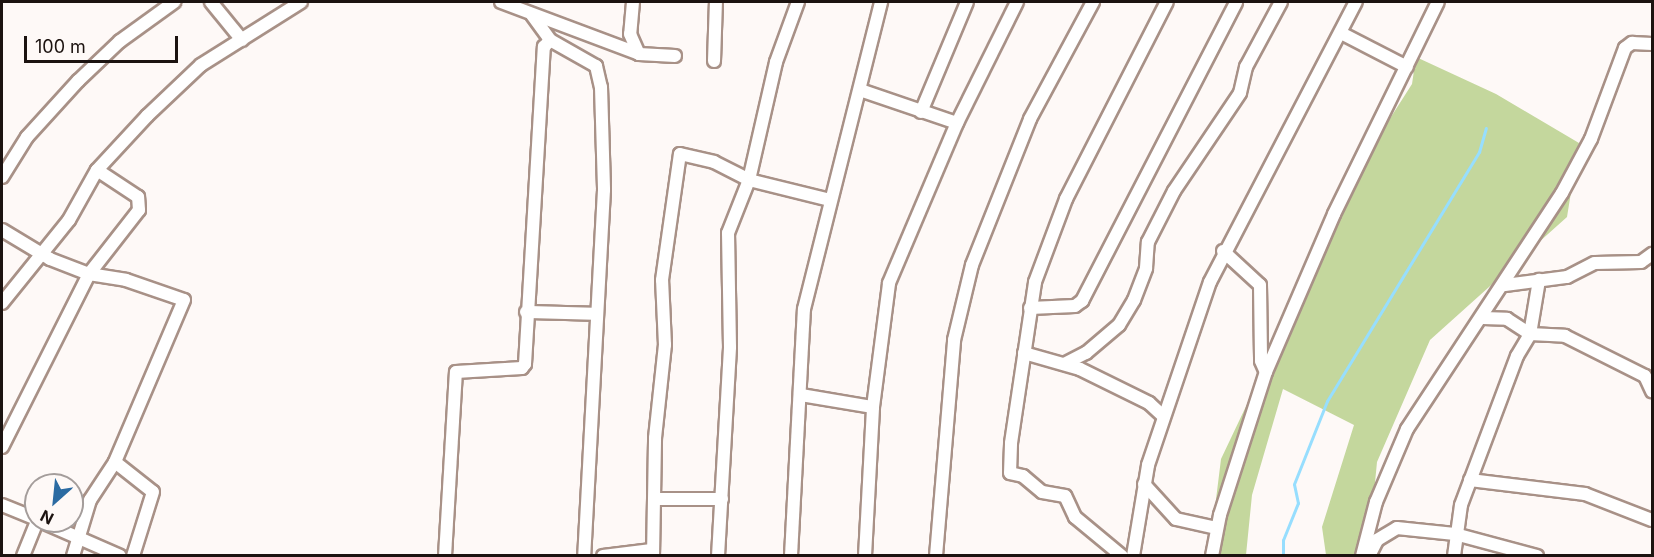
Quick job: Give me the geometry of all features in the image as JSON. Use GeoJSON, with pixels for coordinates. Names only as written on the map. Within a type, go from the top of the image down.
{"type":"FeatureCollection","features":[{"type":"Feature","properties":{"kind":"street"},"geometry":{"type":"LineString","coordinates":[[2,177],[27,137],[78,81],[120,41],[174,2]]}},
{"type":"Feature","properties":{"kind":"street"},"geometry":{"type":"LineString","coordinates":[[211,2],[242,40]]}},
{"type":"Feature","properties":{"kind":"street"},"geometry":{"type":"LineString","coordinates":[[2,303],[40,252],[69,220],[97,170],[201,65],[301,2]]}},
{"type":"Feature","properties":{"kind":"street"},"geometry":{"type":"LineString","coordinates":[[501,2],[639,54],[675,56]]}},
{"type":"Feature","properties":{"kind":"street"},"geometry":{"type":"LineString","coordinates":[[633,2],[630,34],[639,54]]}},
{"type":"Feature","properties":{"kind":"street"},"geometry":{"type":"LineString","coordinates":[[714,61],[716,2]]}},
{"type":"Feature","properties":{"kind":"street"},"geometry":{"type":"LineString","coordinates":[[718,555],[730,347],[728,233],[749,180],[776,62],[798,2]]}},
{"type":"Feature","properties":{"kind":"street"},"geometry":{"type":"LineString","coordinates":[[791,555],[804,309],[881,2]]}},
{"type":"Feature","properties":{"kind":"street"},"geometry":{"type":"LineString","coordinates":[[921,112],[968,2]]}},
{"type":"Feature","properties":{"kind":"street"},"geometry":{"type":"LineString","coordinates":[[865,555],[873,407],[889,282],[957,123],[1017,2]]}},
{"type":"Feature","properties":{"kind":"street"},"geometry":{"type":"LineString","coordinates":[[935,553],[954,340],[972,265],[1030,119],[1093,2]]}},
{"type":"Feature","properties":{"kind":"street"},"geometry":{"type":"LineString","coordinates":[[1122,555],[1075,517],[1065,496],[1042,492],[1023,476],[1009,472],[1035,282],[1066,199],[1167,2]]}},
{"type":"Feature","properties":{"kind":"street"},"geometry":{"type":"LineString","coordinates":[[1030,308],[1075,306],[1082,301],[1236,2]]}},
{"type":"Feature","properties":{"kind":"street"},"geometry":{"type":"LineString","coordinates":[[1064,364],[1086,353],[1119,325],[1134,300],[1146,268],[1148,242],[1174,191],[1240,93],[1246,68],[1281,2]]}},
{"type":"Feature","properties":{"kind":"street"},"geometry":{"type":"LineString","coordinates":[[1133,555],[1144,484],[1163,416],[1223,251],[1356,2]]}},
{"type":"Feature","properties":{"kind":"street"},"geometry":{"type":"LineString","coordinates":[[1212,555],[1217,528],[1266,372],[1334,214],[1438,2]]}},
{"type":"Feature","properties":{"kind":"street"},"geometry":{"type":"LineString","coordinates":[[532,15],[550,40],[599,71],[604,190],[596,314],[595,405],[584,555]]}},
{"type":"Feature","properties":{"kind":"street"},"geometry":{"type":"LineString","coordinates":[[1341,33],[1407,67]]}},
{"type":"Feature","properties":{"kind":"street"},"geometry":{"type":"LineString","coordinates":[[445,555],[455,375],[524,366],[544,47],[550,40]]}},
{"type":"Feature","properties":{"kind":"street"},"geometry":{"type":"LineString","coordinates":[[1362,555],[1376,502],[1402,439],[1462,343],[1483,318],[1505,285],[1591,139],[1625,48],[1632,43],[1653,44]]}},
{"type":"Feature","properties":{"kind":"street"},"geometry":{"type":"LineString","coordinates":[[860,90],[957,123]]}},
{"type":"Feature","properties":{"kind":"street"},"geometry":{"type":"LineString","coordinates":[[603,555],[652,553],[657,499],[656,438],[664,345],[662,280],[680,154],[714,162],[749,180],[830,200]]}},
{"type":"Feature","properties":{"kind":"street"},"geometry":{"type":"LineString","coordinates":[[2,447],[89,274],[139,210],[138,197],[97,170]]}},
{"type":"Feature","properties":{"kind":"street"},"geometry":{"type":"LineString","coordinates":[[2,230],[40,252],[89,274],[126,280],[184,300],[115,462],[90,500],[73,555]]}},
{"type":"Feature","properties":{"kind":"street"},"geometry":{"type":"LineString","coordinates":[[1223,251],[1260,285],[1261,361],[1266,372]]}},
{"type":"Feature","properties":{"kind":"street"},"geometry":{"type":"LineString","coordinates":[[1505,285],[1567,277],[1595,264],[1641,262],[1653,254]]}},
{"type":"Feature","properties":{"kind":"street"},"geometry":{"type":"LineString","coordinates":[[1454,555],[1455,534],[1470,480],[1517,356],[1530,333],[1539,280]]}},
{"type":"Feature","properties":{"kind":"street"},"geometry":{"type":"LineString","coordinates":[[526,312],[596,314]]}},
{"type":"Feature","properties":{"kind":"street"},"geometry":{"type":"LineString","coordinates":[[1483,318],[1507,320],[1530,333],[1565,336],[1645,376],[1653,392]]}},
{"type":"Feature","properties":{"kind":"street"},"geometry":{"type":"LineString","coordinates":[[1024,353],[1064,364],[1149,402],[1163,416]]}},
{"type":"Feature","properties":{"kind":"street"},"geometry":{"type":"LineString","coordinates":[[801,395],[873,407]]}},
{"type":"Feature","properties":{"kind":"street"},"geometry":{"type":"LineString","coordinates":[[115,462],[152,491],[133,555]]}},
{"type":"Feature","properties":{"kind":"street"},"geometry":{"type":"LineString","coordinates":[[1470,480],[1585,494],[1653,520]]}},
{"type":"Feature","properties":{"kind":"street"},"geometry":{"type":"LineString","coordinates":[[1144,484],[1176,519],[1217,528]]}},
{"type":"Feature","properties":{"kind":"street"},"geometry":{"type":"LineString","coordinates":[[657,499],[722,499]]}},
{"type":"Feature","properties":{"kind":"street"},"geometry":{"type":"LineString","coordinates":[[2,505],[24,514]]}},
{"type":"Feature","properties":{"kind":"street"},"geometry":{"type":"LineString","coordinates":[[1369,555],[1377,540],[1397,528],[1455,534],[1537,555]]}},
{"type":"Feature","properties":{"kind":"street"},"geometry":{"type":"LineString","coordinates":[[24,555],[33,533]]}},
{"type":"Feature","properties":{"kind":"street"},"geometry":{"type":"LineString","coordinates":[[68,533],[120,555]]}},
{"type":"Feature","properties":{"kind":"green space"},"geometry":{"type":"Polygon","coordinates":[[[1416,57],[1496,94],[1579,143],[1567,217],[1430,340],[1377,462],[1368,555],[1326,555],[1322,527],[1354,425],[1283,389],[1252,495],[1246,555],[1209,556],[1221,459],[1361,164],[1412,84],[1416,57]]]}},
{"type":"Feature","properties":{"kind":"waterway"},"geometry":{"type":"LineString","coordinates":[[1283,556],[1283,540],[1298,503],[1294,484],[1327,401],[1479,152],[1486,128]]}}]}
